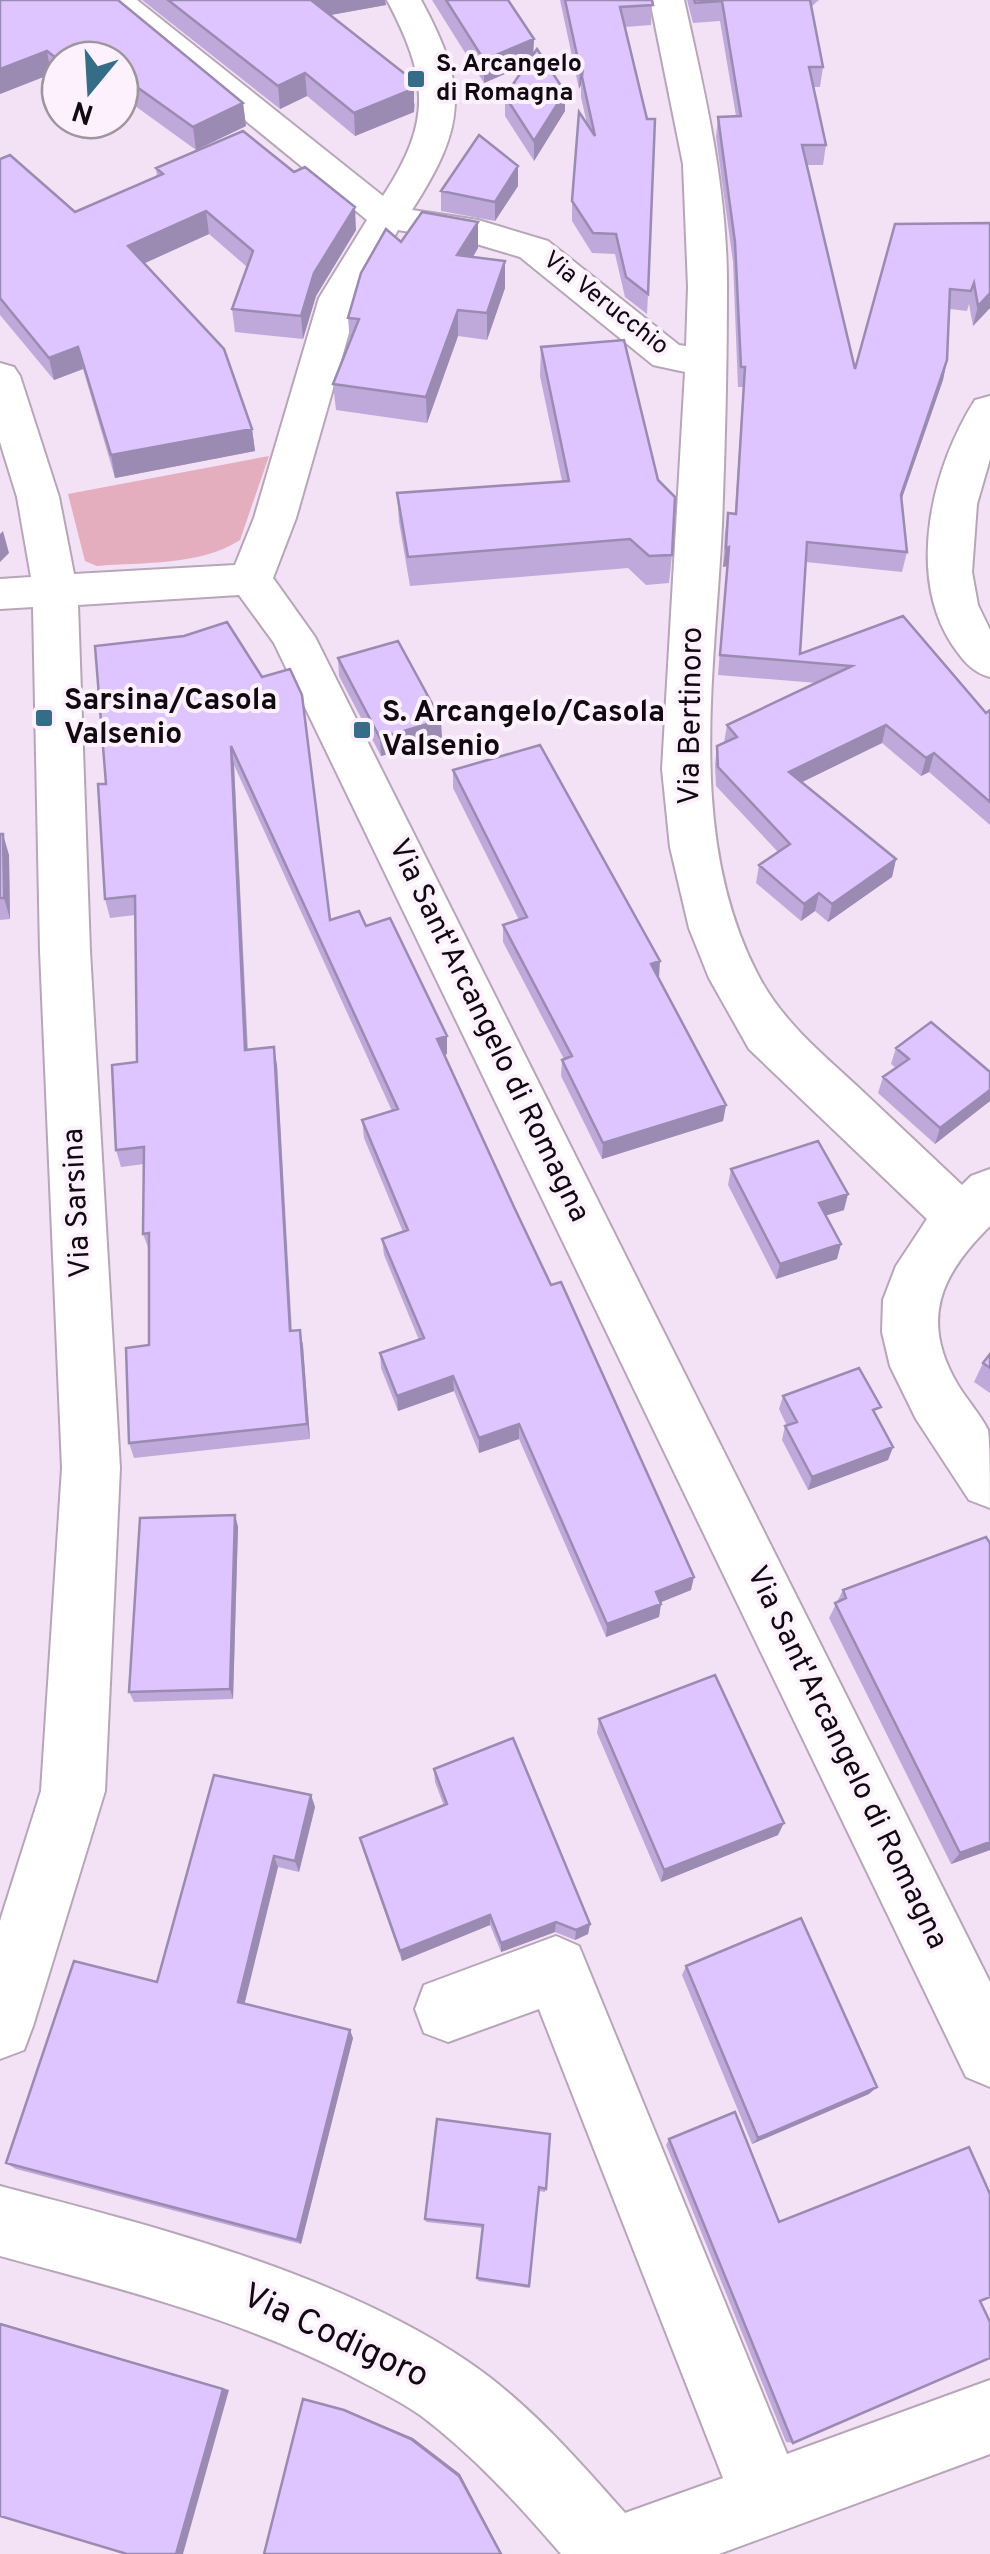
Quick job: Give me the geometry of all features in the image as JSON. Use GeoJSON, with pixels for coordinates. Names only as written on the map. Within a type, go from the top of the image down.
{"type":"FeatureCollection","features":[{"type":"Feature","properties":{"kind":"street"},"geometry":{"type":"LineString","coordinates":[[115,0],[386,217]]}},
{"type":"Feature","properties":{"kind":"street"},"geometry":{"type":"LineString","coordinates":[[0,594],[251,579],[275,518],[338,298],[351,270],[420,167],[438,116],[433,60],[404,0]]}},
{"type":"Feature","properties":{"kind":"street","name":"Via Bertinoro"},"geometry":{"type":"LineString","coordinates":[[667,0],[702,164],[708,363],[685,769],[694,847],[714,928],[734,978],[768,1034],[975,1204]]}},
{"type":"Feature","properties":{"kind":"street","name":"Via Verucchio"},"geometry":{"type":"LineString","coordinates":[[386,217],[478,232],[534,250],[667,356],[708,363]]}},
{"type":"Feature","properties":{"kind":"street","name":"Via Sarsina"},"geometry":{"type":"LineString","coordinates":[[0,376],[38,498],[55,590],[65,950],[91,1468],[73,1790],[0,2026]]}},
{"type":"Feature","properties":{"kind":"street"},"geometry":{"type":"LineString","coordinates":[[990,410],[962,474],[950,537],[954,608],[977,649],[990,661]]}},
{"type":"Feature","properties":{"kind":"street","name":"Via Sant'Arcangelo di Romagna"},"geometry":{"type":"LineString","coordinates":[[251,579],[281,616],[318,688],[986,2034]]}},
{"type":"Feature","properties":{"kind":"street"},"geometry":{"type":"LineString","coordinates":[[975,1204],[920,1268],[908,1303],[908,1340],[930,1389],[990,1481]]}},
{"type":"Feature","properties":{"kind":"street"},"geometry":{"type":"LineString","coordinates":[[448,2009],[556,1969],[768,2498]]}},
{"type":"Feature","properties":{"kind":"street","name":"Via Codigoro"},"geometry":{"type":"LineString","coordinates":[[0,2221],[155,2262],[283,2306],[354,2338],[442,2387],[527,2457],[614,2554],[990,2417]]}},
{"type":"Feature","properties":{"kind":"shaded area"},"geometry":{"type":"Polygon","coordinates":[[[269,456],[240,540],[189,559],[97,566],[85,561],[68,494],[269,456]]]}},
{"type":"Feature","properties":{"kind":"building"},"geometry":{"type":"Polygon","coordinates":[[[0,0],[118,0],[243,103],[193,127],[140,89],[140,40],[40,40],[40,54],[0,69],[0,0]]]}},
{"type":"Feature","properties":{"kind":"building"},"geometry":{"type":"Polygon","coordinates":[[[168,0],[311,0],[414,81],[413,89],[354,113],[305,73],[278,86],[168,0]]]}},
{"type":"Feature","properties":{"kind":"building"},"geometry":{"type":"Polygon","coordinates":[[[446,0],[508,0],[534,39],[484,60],[446,0]]]}},
{"type":"Feature","properties":{"kind":"building"},"geometry":{"type":"Polygon","coordinates":[[[565,0],[652,0],[653,5],[620,7],[647,119],[655,119],[648,294],[626,277],[616,234],[593,233],[572,201],[579,112],[595,136],[582,77],[583,64],[580,69],[565,0]]]}},
{"type":"Feature","properties":{"kind":"building"},"geometry":{"type":"Polygon","coordinates":[[[694,0],[810,0],[823,67],[809,67],[826,145],[802,145],[855,369],[895,224],[990,223],[990,293],[978,306],[974,283],[971,291],[950,289],[947,360],[901,495],[907,552],[807,542],[800,654],[903,616],[986,713],[990,710],[990,802],[934,753],[926,758],[886,725],[789,772],[896,859],[832,904],[819,893],[804,904],[759,865],[790,844],[718,767],[717,746],[737,737],[727,725],[852,666],[720,655],[728,513],[736,514],[745,367],[741,367],[735,242],[718,117],[741,116],[722,1],[694,0]]]}},
{"type":"Feature","properties":{"kind":"building"},"geometry":{"type":"Polygon","coordinates":[[[537,49],[565,92],[534,141],[505,96],[537,49]]]}},
{"type":"Feature","properties":{"kind":"building"},"geometry":{"type":"Polygon","coordinates":[[[243,131],[294,172],[305,167],[355,207],[314,273],[301,316],[232,309],[253,251],[206,211],[128,246],[224,349],[252,429],[111,455],[78,347],[49,358],[0,298],[0,159],[10,155],[75,212],[163,174],[156,168],[243,131]]]}},
{"type":"Feature","properties":{"kind":"building"},"geometry":{"type":"Polygon","coordinates":[[[479,135],[518,166],[495,202],[441,191],[479,135]]]}},
{"type":"Feature","properties":{"kind":"building"},"geometry":{"type":"Polygon","coordinates":[[[422,212],[478,222],[457,255],[505,261],[487,313],[458,310],[426,397],[333,384],[359,319],[348,318],[361,273],[386,229],[401,242],[422,212]]]}},
{"type":"Feature","properties":{"kind":"building"},"geometry":{"type":"Polygon","coordinates":[[[624,340],[658,480],[675,497],[672,555],[649,556],[630,539],[408,557],[397,493],[569,481],[541,347],[624,340]]]}},
{"type":"Feature","properties":{"kind":"building"},"geometry":{"type":"Polygon","coordinates":[[[227,622],[262,677],[290,669],[302,695],[330,920],[359,911],[366,926],[390,918],[447,1036],[437,1039],[514,1207],[551,1285],[561,1282],[694,1577],[656,1592],[661,1604],[607,1624],[519,1424],[479,1438],[453,1376],[397,1396],[380,1353],[424,1338],[382,1239],[408,1230],[362,1120],[398,1109],[231,746],[245,1050],[274,1047],[290,1331],[300,1330],[307,1424],[129,1443],[126,1348],[149,1345],[149,1233],[143,1234],[144,1147],[116,1150],[112,1065],[137,1062],[135,896],[105,899],[98,784],[106,784],[95,646],[184,636],[227,622]]]}},
{"type":"Feature","properties":{"kind":"building"},"geometry":{"type":"Polygon","coordinates":[[[398,641],[441,720],[380,738],[338,658],[398,641]]]}},
{"type":"Feature","properties":{"kind":"building"},"geometry":{"type":"Polygon","coordinates":[[[540,745],[660,961],[651,964],[726,1105],[603,1143],[562,1060],[572,1056],[503,925],[527,917],[453,770],[540,745]]]}},
{"type":"Feature","properties":{"kind":"building"},"geometry":{"type":"Polygon","coordinates":[[[3,834],[4,898],[0,898],[3,834]]]}},
{"type":"Feature","properties":{"kind":"building"},"geometry":{"type":"Polygon","coordinates":[[[931,1022],[990,1072],[990,1090],[940,1128],[883,1077],[909,1059],[896,1048],[931,1022]]]}},
{"type":"Feature","properties":{"kind":"building"},"geometry":{"type":"Polygon","coordinates":[[[818,1141],[848,1194],[819,1203],[841,1244],[780,1264],[731,1169],[818,1141]]]}},
{"type":"Feature","properties":{"kind":"building"},"geometry":{"type":"Polygon","coordinates":[[[859,1368],[881,1407],[873,1410],[893,1447],[812,1477],[785,1426],[797,1422],[783,1396],[859,1368]]]}},
{"type":"Feature","properties":{"kind":"building"},"geometry":{"type":"Polygon","coordinates":[[[235,1515],[230,1689],[129,1692],[140,1518],[235,1515]]]}},
{"type":"Feature","properties":{"kind":"building"},"geometry":{"type":"Polygon","coordinates":[[[986,1537],[990,1543],[990,1842],[960,1853],[835,1603],[846,1598],[843,1590],[986,1537]]]}},
{"type":"Feature","properties":{"kind":"building"},"geometry":{"type":"Polygon","coordinates":[[[715,1675],[784,1823],[664,1870],[599,1719],[715,1675]]]}},
{"type":"Feature","properties":{"kind":"building"},"geometry":{"type":"Polygon","coordinates":[[[513,1738],[590,1924],[576,1930],[556,1922],[501,1943],[490,1915],[400,1951],[360,1838],[447,1804],[434,1769],[513,1738]]]}},
{"type":"Feature","properties":{"kind":"building"},"geometry":{"type":"Polygon","coordinates":[[[214,1775],[311,1795],[295,1861],[274,1856],[238,2002],[350,2030],[297,2240],[6,2163],[74,1961],[157,1982],[214,1775]]]}},
{"type":"Feature","properties":{"kind":"building"},"geometry":{"type":"Polygon","coordinates":[[[801,1918],[877,2087],[758,2138],[686,1966],[801,1918]]]}},
{"type":"Feature","properties":{"kind":"building"},"geometry":{"type":"Polygon","coordinates":[[[735,2112],[779,2222],[969,2147],[990,2194],[990,2297],[980,2301],[990,2322],[990,2358],[793,2443],[669,2139],[735,2112]]]}},
{"type":"Feature","properties":{"kind":"building"},"geometry":{"type":"Polygon","coordinates":[[[437,2119],[550,2134],[546,2189],[539,2187],[529,2286],[477,2278],[483,2225],[425,2219],[437,2119]]]}},
{"type":"Feature","properties":{"kind":"building"},"geometry":{"type":"Polygon","coordinates":[[[0,2324],[223,2389],[176,2554],[127,2554],[0,2516],[0,2324]]]}},
{"type":"Feature","properties":{"kind":"building"},"geometry":{"type":"Polygon","coordinates":[[[303,2399],[344,2410],[411,2439],[459,2476],[501,2554],[264,2554],[303,2399]]]}},
{"type":"Feature","properties":{"kind":"place","name":"S. Arcangelo di Romagna"},"geometry":{"type":"Point","coordinates":[416,79]}},
{"type":"Feature","properties":{"kind":"place","name":"Sarsina/Casola Valsenio"},"geometry":{"type":"Point","coordinates":[44,718]}},
{"type":"Feature","properties":{"kind":"place","name":"S. Arcangelo/Casola Valsenio"},"geometry":{"type":"Point","coordinates":[362,730]}}]}
